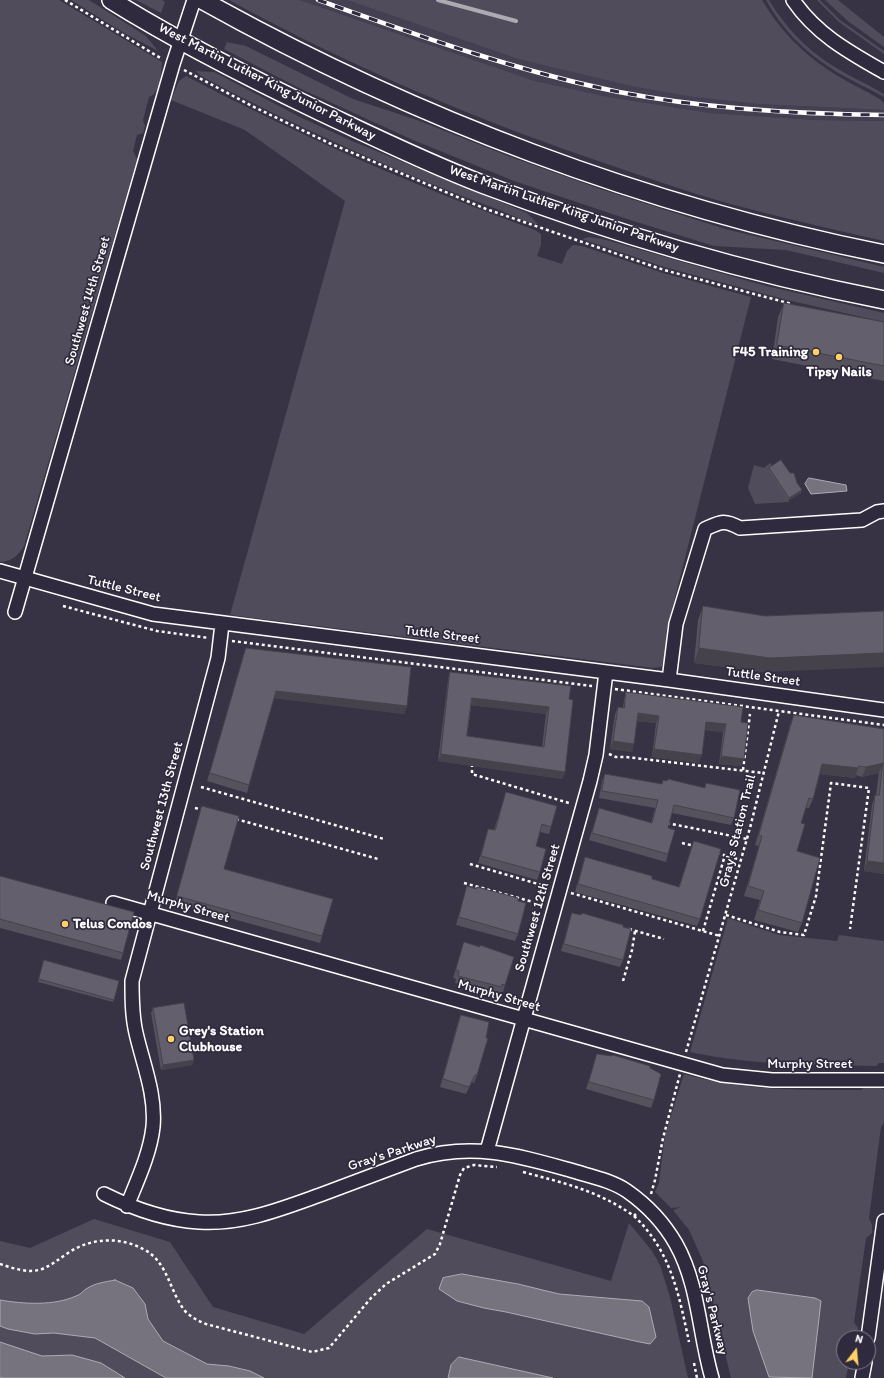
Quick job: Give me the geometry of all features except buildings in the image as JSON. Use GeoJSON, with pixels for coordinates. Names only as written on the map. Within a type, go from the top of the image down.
{"type":"FeatureCollection","features":[{"type":"Feature","properties":{"kind":"main road","name":"West Martin Luther King Junior Parkway"},"geometry":{"type":"LineString","coordinates":[[111,0],[180,40],[295,100],[402,150],[482,184],[638,237],[786,278],[884,300]]}},
{"type":"Feature","properties":{"kind":"main road"},"geometry":{"type":"LineString","coordinates":[[202,0],[296,50],[359,80],[494,138],[681,203],[808,237],[884,254]]}},
{"type":"Feature","properties":{"kind":"street","name":"Southwest 14th Street"},"geometry":{"type":"LineString","coordinates":[[15,612],[180,40],[194,0]]}},
{"type":"Feature","properties":{"kind":"street"},"geometry":{"type":"LineString","coordinates":[[792,0],[814,26],[830,40],[851,54],[884,72]]}},
{"type":"Feature","properties":{"kind":"street"},"geometry":{"type":"LineString","coordinates":[[669,680],[676,624],[705,529],[719,522],[729,522],[740,528],[862,520],[877,512],[884,511]]}},
{"type":"Feature","properties":{"kind":"street","name":"Tuttle Street"},"geometry":{"type":"LineString","coordinates":[[0,571],[132,609],[222,624],[669,680],[884,710]]}},
{"type":"Feature","properties":{"kind":"street","name":"Southwest 13th Street"},"geometry":{"type":"LineString","coordinates":[[127,1206],[145,1156],[152,1127],[150,1087],[135,1032],[132,1008],[132,981],[218,658],[222,624]]}},
{"type":"Feature","properties":{"kind":"street","name":"Southwest 12th Street"},"geometry":{"type":"LineString","coordinates":[[487,1151],[592,775],[606,672]]}},
{"type":"Feature","properties":{"kind":"street","name":"Murphy Street"},"geometry":{"type":"LineString","coordinates":[[113,903],[722,1075],[772,1080],[884,1080]]}},
{"type":"Feature","properties":{"kind":"street","name":"Gray's Parkway"},"geometry":{"type":"LineString","coordinates":[[104,1194],[127,1206],[174,1219],[200,1222],[239,1220],[270,1212],[437,1153],[487,1151],[523,1157],[597,1178],[626,1190],[648,1208],[676,1245],[691,1281],[712,1378]]}},
{"type":"Feature","properties":{"kind":"street"},"geometry":{"type":"LineString","coordinates":[[869,1330],[884,1221]]}},
{"type":"Feature","properties":{"kind":"path"},"geometry":{"type":"LineString","coordinates":[[64,0],[161,58]]}},
{"type":"Feature","properties":{"kind":"path"},"geometry":{"type":"LineString","coordinates":[[190,73],[252,106],[329,143],[486,209],[664,270],[799,306]]}},
{"type":"Feature","properties":{"kind":"path"},"geometry":{"type":"LineString","coordinates":[[63,606],[157,631],[212,638]]}},
{"type":"Feature","properties":{"kind":"path"},"geometry":{"type":"LineString","coordinates":[[228,640],[596,686]]}},
{"type":"Feature","properties":{"kind":"path"},"geometry":{"type":"LineString","coordinates":[[614,689],[884,725]]}},
{"type":"Feature","properties":{"kind":"path","name":"Gray's Station Trail"},"geometry":{"type":"LineString","coordinates":[[684,1058],[747,839],[779,711]]}},
{"type":"Feature","properties":{"kind":"path"},"geometry":{"type":"LineString","coordinates":[[743,770],[750,714]]}},
{"type":"Feature","properties":{"kind":"path"},"geometry":{"type":"LineString","coordinates":[[607,753],[616,757],[763,773]]}},
{"type":"Feature","properties":{"kind":"path"},"geometry":{"type":"LineString","coordinates":[[473,762],[472,774],[569,803]]}},
{"type":"Feature","properties":{"kind":"path"},"geometry":{"type":"LineString","coordinates":[[726,915],[780,932],[804,935],[816,896],[830,783],[870,788],[850,928]]}},
{"type":"Feature","properties":{"kind":"path"},"geometry":{"type":"LineString","coordinates":[[201,787],[384,839]]}},
{"type":"Feature","properties":{"kind":"path"},"geometry":{"type":"LineString","coordinates":[[195,808],[210,812]]}},
{"type":"Feature","properties":{"kind":"path"},"geometry":{"type":"LineString","coordinates":[[232,818],[378,859]]}},
{"type":"Feature","properties":{"kind":"path"},"geometry":{"type":"LineString","coordinates":[[664,822],[747,839]]}},
{"type":"Feature","properties":{"kind":"path"},"geometry":{"type":"LineString","coordinates":[[682,843],[696,847]]}},
{"type":"Feature","properties":{"kind":"path"},"geometry":{"type":"LineString","coordinates":[[711,851],[741,860]]}},
{"type":"Feature","properties":{"kind":"path"},"geometry":{"type":"LineString","coordinates":[[703,931],[725,855]]}},
{"type":"Feature","properties":{"kind":"path"},"geometry":{"type":"LineString","coordinates":[[470,864],[545,886]]}},
{"type":"Feature","properties":{"kind":"path"},"geometry":{"type":"LineString","coordinates":[[464,883],[546,906]]}},
{"type":"Feature","properties":{"kind":"path"},"geometry":{"type":"LineString","coordinates":[[571,893],[720,936]]}},
{"type":"Feature","properties":{"kind":"path"},"geometry":{"type":"LineString","coordinates":[[627,929],[664,939]]}},
{"type":"Feature","properties":{"kind":"path"},"geometry":{"type":"LineString","coordinates":[[623,982],[633,947],[635,931]]}},
{"type":"Feature","properties":{"kind":"path"},"geometry":{"type":"LineString","coordinates":[[647,1199],[651,1193],[655,1180],[662,1138],[680,1074]]}},
{"type":"Feature","properties":{"kind":"path"},"geometry":{"type":"LineString","coordinates":[[0,1264],[29,1271],[41,1269],[86,1244],[100,1240],[131,1244],[144,1249],[155,1258],[162,1267],[179,1301],[194,1319],[206,1324],[312,1352],[329,1348],[339,1338],[359,1310],[386,1284],[435,1254],[440,1244],[460,1175],[464,1168],[474,1165],[500,1168]]}},
{"type":"Feature","properties":{"kind":"path"},"geometry":{"type":"LineString","coordinates":[[518,1171],[591,1192],[608,1199],[634,1216],[654,1239],[669,1265],[677,1287],[690,1344]]}},
{"type":"Feature","properties":{"kind":"path"},"geometry":{"type":"LineString","coordinates":[[634,1216],[639,1209]]}},
{"type":"Feature","properties":{"kind":"path"},"geometry":{"type":"LineString","coordinates":[[692,1357],[697,1378]]}},
{"type":"Feature","properties":{"kind":"shaded area"},"geometry":{"type":"Polygon","coordinates":[[[0,0],[59,0],[162,62],[161,77],[158,87],[153,95],[149,97],[143,120],[145,126],[143,133],[137,135],[133,151],[137,159],[24,546],[14,557],[0,562],[0,0]]]}},
{"type":"Feature","properties":{"kind":"shaded area"},"geometry":{"type":"Polygon","coordinates":[[[71,0],[89,0],[146,36],[158,51],[124,33],[71,0]]]}},
{"type":"Feature","properties":{"kind":"shaded area"},"geometry":{"type":"Polygon","coordinates":[[[136,0],[162,0],[165,2],[161,13],[136,0]]]}},
{"type":"Feature","properties":{"kind":"shaded area"},"geometry":{"type":"Polygon","coordinates":[[[229,0],[300,0],[535,81],[609,97],[710,113],[816,120],[884,121],[884,241],[712,199],[514,131],[417,92],[369,70],[275,25],[229,0]]]}},
{"type":"Feature","properties":{"kind":"shaded area"},"geometry":{"type":"Polygon","coordinates":[[[300,0],[347,0],[518,59],[693,97],[758,104],[884,110],[884,121],[816,120],[710,113],[609,97],[535,81],[300,0]]]}},
{"type":"Feature","properties":{"kind":"shaded area"},"geometry":{"type":"Polygon","coordinates":[[[347,0],[762,0],[776,21],[792,40],[820,64],[836,75],[881,100],[884,103],[884,110],[758,104],[693,97],[632,86],[518,59],[347,0]]]}},
{"type":"Feature","properties":{"kind":"shaded area"},"geometry":{"type":"Polygon","coordinates":[[[766,0],[769,0],[789,28],[805,45],[839,70],[884,94],[884,97],[838,73],[812,55],[786,30],[766,0]]]}},
{"type":"Feature","properties":{"kind":"shaded area"},"geometry":{"type":"Polygon","coordinates":[[[817,0],[820,0],[840,20],[884,51],[884,54],[839,22],[817,0]]]}},
{"type":"Feature","properties":{"kind":"shaded area"},"geometry":{"type":"Polygon","coordinates":[[[825,0],[838,0],[884,37],[884,47],[849,22],[825,0]]]}},
{"type":"Feature","properties":{"kind":"shaded area"},"geometry":{"type":"Polygon","coordinates":[[[227,42],[246,46],[353,99],[417,120],[508,156],[603,190],[725,229],[884,267],[884,273],[786,250],[714,246],[627,219],[514,181],[413,140],[297,87],[224,49],[227,42]]]}},
{"type":"Feature","properties":{"kind":"shaded area"},"geometry":{"type":"Polygon","coordinates":[[[196,71],[214,72],[300,117],[352,141],[527,213],[538,224],[526,221],[425,181],[349,149],[274,114],[201,76],[196,71]]]}},
{"type":"Feature","properties":{"kind":"shaded area"},"geometry":{"type":"Polygon","coordinates":[[[186,76],[270,119],[357,159],[445,196],[535,230],[541,234],[541,245],[537,256],[562,264],[567,251],[573,245],[582,246],[663,273],[751,297],[667,629],[664,664],[661,667],[653,668],[230,615],[345,201],[245,130],[171,100],[179,81],[186,76]]]}},
{"type":"Feature","properties":{"kind":"shaded area"},"geometry":{"type":"Polygon","coordinates":[[[589,237],[603,239],[762,285],[884,313],[884,322],[787,300],[664,267],[582,239],[589,237]]]}},
{"type":"Feature","properties":{"kind":"shaded area"},"geometry":{"type":"Polygon","coordinates":[[[770,463],[773,467],[768,471],[789,502],[755,504],[748,488],[754,465],[764,468],[770,463]]]}},
{"type":"Feature","properties":{"kind":"shaded area"},"geometry":{"type":"Polygon","coordinates":[[[809,478],[846,485],[847,491],[811,494],[805,484],[809,478]]]}},
{"type":"Feature","properties":{"kind":"shaded area"},"geometry":{"type":"Polygon","coordinates":[[[728,918],[779,935],[837,941],[839,935],[884,941],[884,1063],[879,1063],[876,1066],[783,1064],[737,1060],[690,1052],[728,918]]]}},
{"type":"Feature","properties":{"kind":"shaded area"},"geometry":{"type":"Polygon","coordinates":[[[684,1074],[706,1080],[750,1087],[815,1090],[861,1090],[867,1085],[878,1086],[884,1090],[884,1122],[881,1127],[869,1218],[872,1225],[872,1233],[866,1238],[854,1322],[858,1328],[857,1330],[836,1330],[836,1370],[848,1370],[846,1378],[731,1378],[703,1261],[689,1230],[673,1210],[681,1207],[671,1208],[655,1192],[659,1183],[665,1135],[684,1074]]]}},
{"type":"Feature","properties":{"kind":"shaded area"},"geometry":{"type":"Polygon","coordinates":[[[94,1219],[170,1242],[213,1307],[304,1334],[427,1229],[611,1281],[629,1223],[652,1251],[660,1265],[670,1297],[688,1378],[0,1378],[0,1241],[30,1248],[94,1219]]]}},
{"type":"Feature","properties":{"kind":"shaded area"},"geometry":{"type":"Polygon","coordinates":[[[462,1274],[518,1284],[559,1294],[642,1301],[649,1307],[656,1337],[650,1344],[484,1308],[457,1301],[439,1289],[443,1278],[462,1274]]]}},
{"type":"Feature","properties":{"kind":"shaded area"},"geometry":{"type":"Polygon","coordinates":[[[115,1280],[133,1288],[145,1304],[148,1319],[163,1341],[207,1364],[229,1366],[250,1371],[264,1378],[166,1378],[95,1338],[54,1333],[35,1334],[0,1326],[0,1300],[28,1303],[48,1303],[67,1299],[80,1294],[93,1285],[115,1280]]]}},
{"type":"Feature","properties":{"kind":"shaded area"},"geometry":{"type":"Polygon","coordinates":[[[757,1290],[815,1298],[821,1301],[812,1378],[769,1377],[753,1331],[748,1298],[752,1292],[757,1290]]]}},
{"type":"Feature","properties":{"kind":"shaded area"},"geometry":{"type":"Polygon","coordinates":[[[0,1342],[42,1356],[72,1355],[101,1363],[125,1378],[2,1378],[0,1377],[0,1342]]]}},
{"type":"Feature","properties":{"kind":"shaded area"},"geometry":{"type":"Polygon","coordinates":[[[459,1357],[553,1378],[448,1378],[451,1365],[459,1357]]]}},
{"type":"Feature","properties":{"kind":"waterway"},"geometry":{"type":"LineString","coordinates":[[438,0],[516,21]]}},
{"type":"Feature","properties":{"kind":"railway"},"geometry":{"type":"LineString","coordinates":[[318,0],[430,39],[505,63],[542,74],[619,92],[685,103],[751,110],[884,115]]}},
{"type":"Feature","properties":{"kind":"place","name":"F45 Training"},"geometry":{"type":"Point","coordinates":[816,352]}},
{"type":"Feature","properties":{"kind":"place","name":"Tipsy Nails"},"geometry":{"type":"Point","coordinates":[839,357]}},
{"type":"Feature","properties":{"kind":"place","name":"Telus Condos"},"geometry":{"type":"Point","coordinates":[65,924]}},
{"type":"Feature","properties":{"kind":"place","name":"Grey's Station Clubhouse"},"geometry":{"type":"Point","coordinates":[171,1039]}}]}
